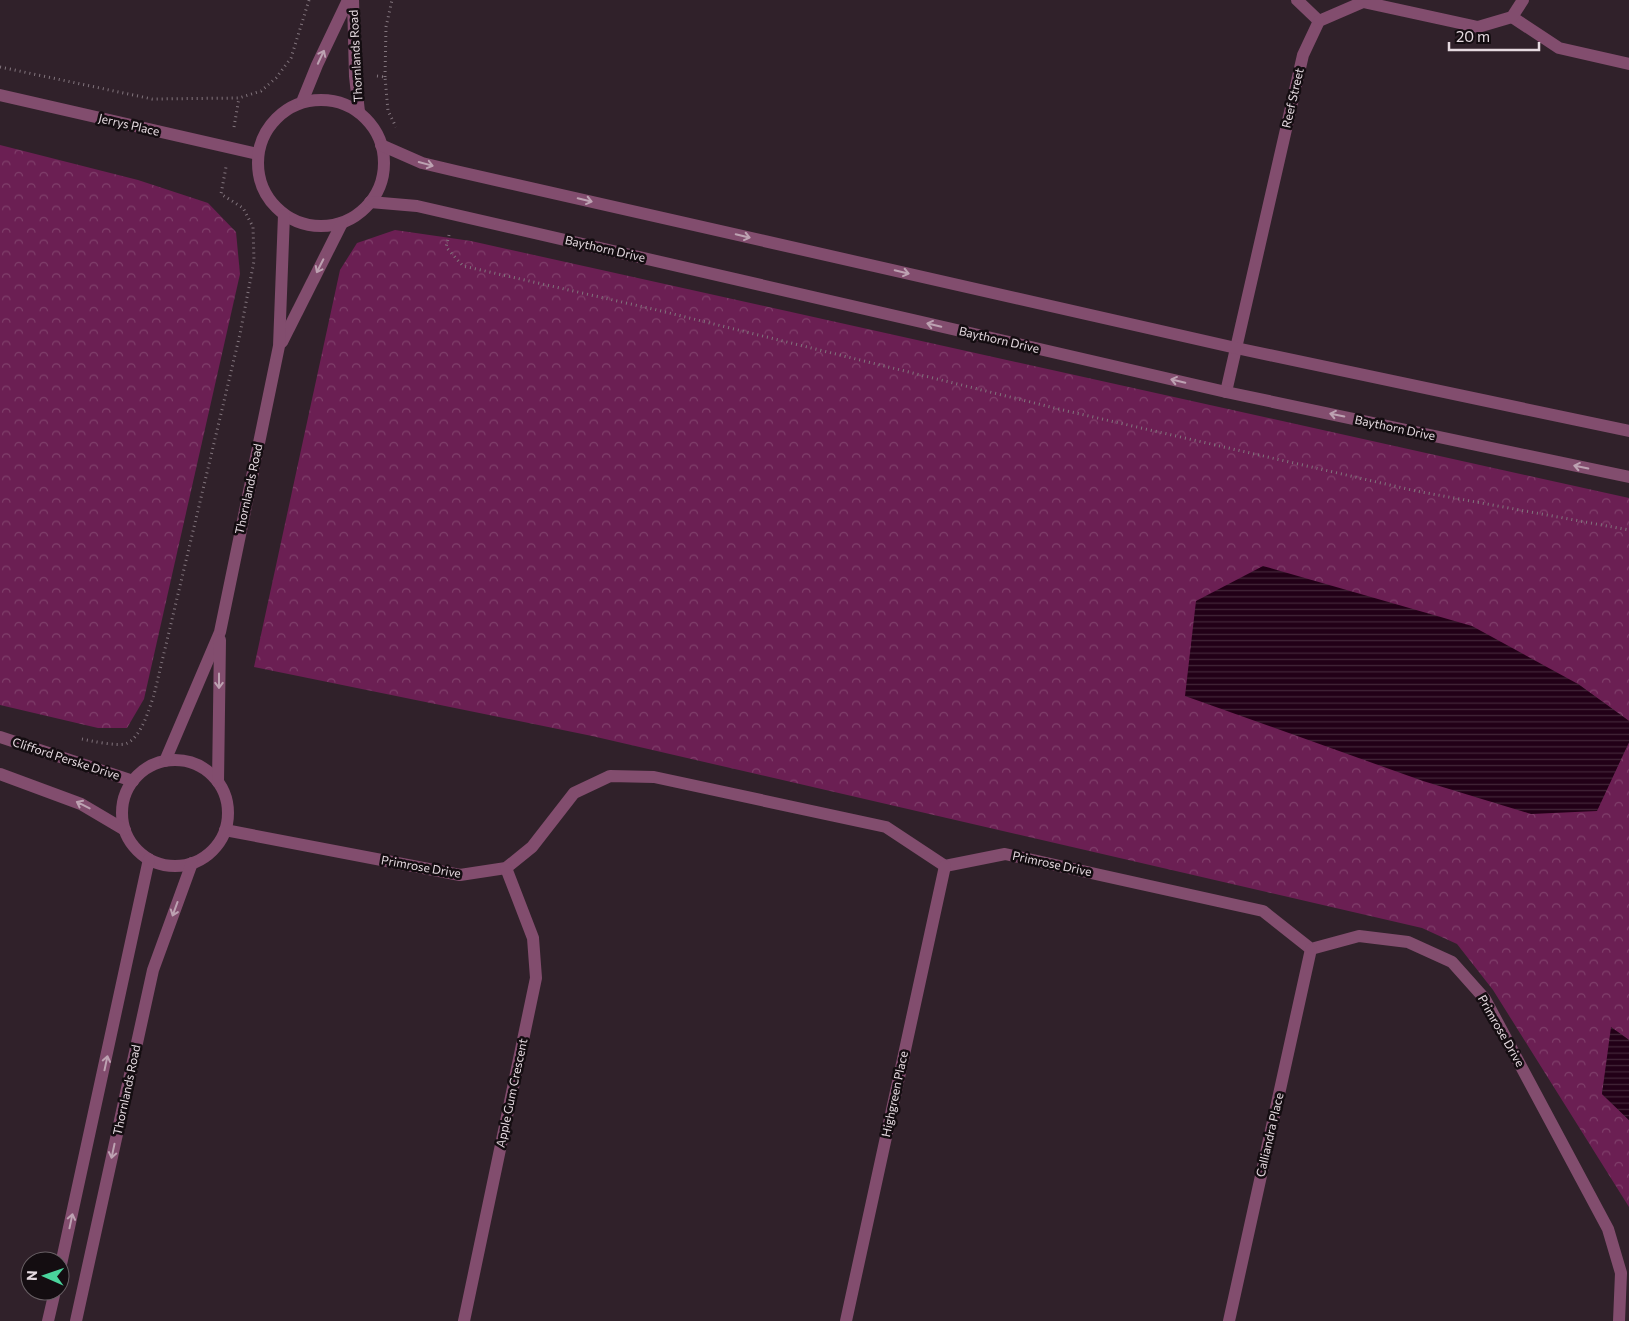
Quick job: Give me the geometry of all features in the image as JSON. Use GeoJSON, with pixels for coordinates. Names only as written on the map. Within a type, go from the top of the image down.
{"type":"FeatureCollection","features":[{"type":"Feature","properties":{"kind":"street","name":"Thornlands Road"},"geometry":{"type":"LineString","coordinates":[[302,102],[317,65],[348,0]]}},
{"type":"Feature","properties":{"kind":"street","name":"Thornlands Road"},"geometry":{"type":"LineString","coordinates":[[353,0],[355,76],[359,112]]}},
{"type":"Feature","properties":{"kind":"street"},"geometry":{"type":"LineString","coordinates":[[1297,0],[1318,21],[1363,2],[1478,27],[1512,16],[1523,0]]}},
{"type":"Feature","properties":{"kind":"street"},"geometry":{"type":"LineString","coordinates":[[1512,16],[1559,48],[1629,64]]}},
{"type":"Feature","properties":{"kind":"street","name":"Reef Street"},"geometry":{"type":"LineString","coordinates":[[1226,392],[1303,55],[1318,21]]}},
{"type":"Feature","properties":{"kind":"street","name":"Jerrys Place"},"geometry":{"type":"LineString","coordinates":[[0,96],[258,154]]}},
{"type":"Feature","properties":{"kind":"street","name":"Thornlands Road"},"geometry":{"type":"LineString","coordinates":[[322,100],[342,103],[359,112],[373,127],[381,145],[384,165],[380,184],[370,202],[358,214],[342,223],[322,226],[302,224],[284,215],[272,203],[262,188],[258,171],[258,154],[263,137],[273,122],[286,110],[302,102],[322,100]]}},
{"type":"Feature","properties":{"kind":"street"},"geometry":{"type":"LineString","coordinates":[[381,145],[422,163],[1236,348],[1629,431]]}},
{"type":"Feature","properties":{"kind":"street","name":"Baythorn Drive"},"geometry":{"type":"LineString","coordinates":[[370,202],[417,206],[1226,392],[1629,476]]}},
{"type":"Feature","properties":{"kind":"street","name":"Thornlands Road"},"geometry":{"type":"LineString","coordinates":[[218,782],[220,632],[279,346],[284,215]]}},
{"type":"Feature","properties":{"kind":"street","name":"Thornlands Road"},"geometry":{"type":"LineString","coordinates":[[279,346],[342,223]]}},
{"type":"Feature","properties":{"kind":"street","name":"Thornlands Road"},"geometry":{"type":"LineString","coordinates":[[165,761],[220,632]]}},
{"type":"Feature","properties":{"kind":"street","name":"Clifford Perske Drive"},"geometry":{"type":"LineString","coordinates":[[0,737],[133,781]]}},
{"type":"Feature","properties":{"kind":"street"},"geometry":{"type":"LineString","coordinates":[[180,760],[195,764],[207,771],[218,782],[225,797],[228,814],[225,830],[218,845],[206,856],[192,863],[178,866],[163,865],[149,859],[135,848],[125,830],[122,813],[125,796],[133,781],[148,768],[165,761],[180,760]]}},
{"type":"Feature","properties":{"kind":"street"},"geometry":{"type":"LineString","coordinates":[[0,774],[81,804],[125,830]]}},
{"type":"Feature","properties":{"kind":"street","name":"Primrose Drive"},"geometry":{"type":"LineString","coordinates":[[225,830],[460,876],[506,868],[532,847],[574,793],[610,776],[654,777],[886,827],[945,866],[1005,854],[1263,910],[1312,949],[1359,936],[1408,942],[1452,962],[1485,999],[1608,1228],[1620,1273],[1619,1321]]}},
{"type":"Feature","properties":{"kind":"street"},"geometry":{"type":"LineString","coordinates":[[64,1251],[149,859]]}},
{"type":"Feature","properties":{"kind":"street","name":"Thornlands Road"},"geometry":{"type":"LineString","coordinates":[[76,1321],[153,970],[192,863]]}},
{"type":"Feature","properties":{"kind":"street","name":"Highgreen Place"},"geometry":{"type":"LineString","coordinates":[[846,1321],[945,866]]}},
{"type":"Feature","properties":{"kind":"street","name":"Apple Gum Crescent"},"geometry":{"type":"LineString","coordinates":[[464,1321],[536,978],[533,938],[506,868]]}},
{"type":"Feature","properties":{"kind":"street","name":"Calliandra Place"},"geometry":{"type":"LineString","coordinates":[[1229,1321],[1312,949]]}},
{"type":"Feature","properties":{"kind":"street"},"geometry":{"type":"LineString","coordinates":[[48,1321],[53,1301]]}},
{"type":"Feature","properties":{"kind":"path"},"geometry":{"type":"LineString","coordinates":[[0,67],[152,99],[239,98],[261,91],[276,78],[291,58],[309,0]]}},
{"type":"Feature","properties":{"kind":"path"},"geometry":{"type":"LineString","coordinates":[[392,0],[386,27],[385,76],[388,111],[396,129]]}},
{"type":"Feature","properties":{"kind":"path"},"geometry":{"type":"LineString","coordinates":[[291,58],[317,65]]}},
{"type":"Feature","properties":{"kind":"path"},"geometry":{"type":"LineString","coordinates":[[355,76],[385,76]]}},
{"type":"Feature","properties":{"kind":"path"},"geometry":{"type":"LineString","coordinates":[[78,738],[96,742],[125,744],[136,736],[154,695],[240,334],[254,261],[253,227],[243,208],[220,194],[239,98]]}},
{"type":"Feature","properties":{"kind":"path"},"geometry":{"type":"LineString","coordinates":[[453,214],[446,247],[463,266],[657,310],[1067,411],[1416,491],[1629,530]]}},
{"type":"Feature","properties":{"kind":"green space"},"geometry":{"type":"Polygon","coordinates":[[[0,145],[138,180],[208,203],[236,232],[240,274],[144,699],[127,728],[98,728],[0,705],[0,145]]]}},
{"type":"Feature","properties":{"kind":"green space"},"geometry":{"type":"Polygon","coordinates":[[[395,230],[471,241],[1629,498],[1629,721],[1578,684],[1597,810],[1629,742],[1629,1040],[1612,1028],[1602,1094],[1629,1120],[1629,1207],[1493,990],[1457,944],[1422,928],[592,736],[254,667],[340,270],[357,243],[395,230]]]}},
{"type":"Feature","properties":{"kind":"shaded area"},"geometry":{"type":"Polygon","coordinates":[[[1263,566],[1472,626],[1578,684],[1629,721],[1629,742],[1597,811],[1531,814],[1423,781],[1185,696],[1196,601],[1263,566]]]}},
{"type":"Feature","properties":{"kind":"shaded area"},"geometry":{"type":"Polygon","coordinates":[[[1611,1027],[1629,1040],[1629,1120],[1602,1094],[1611,1027]]]}}]}
